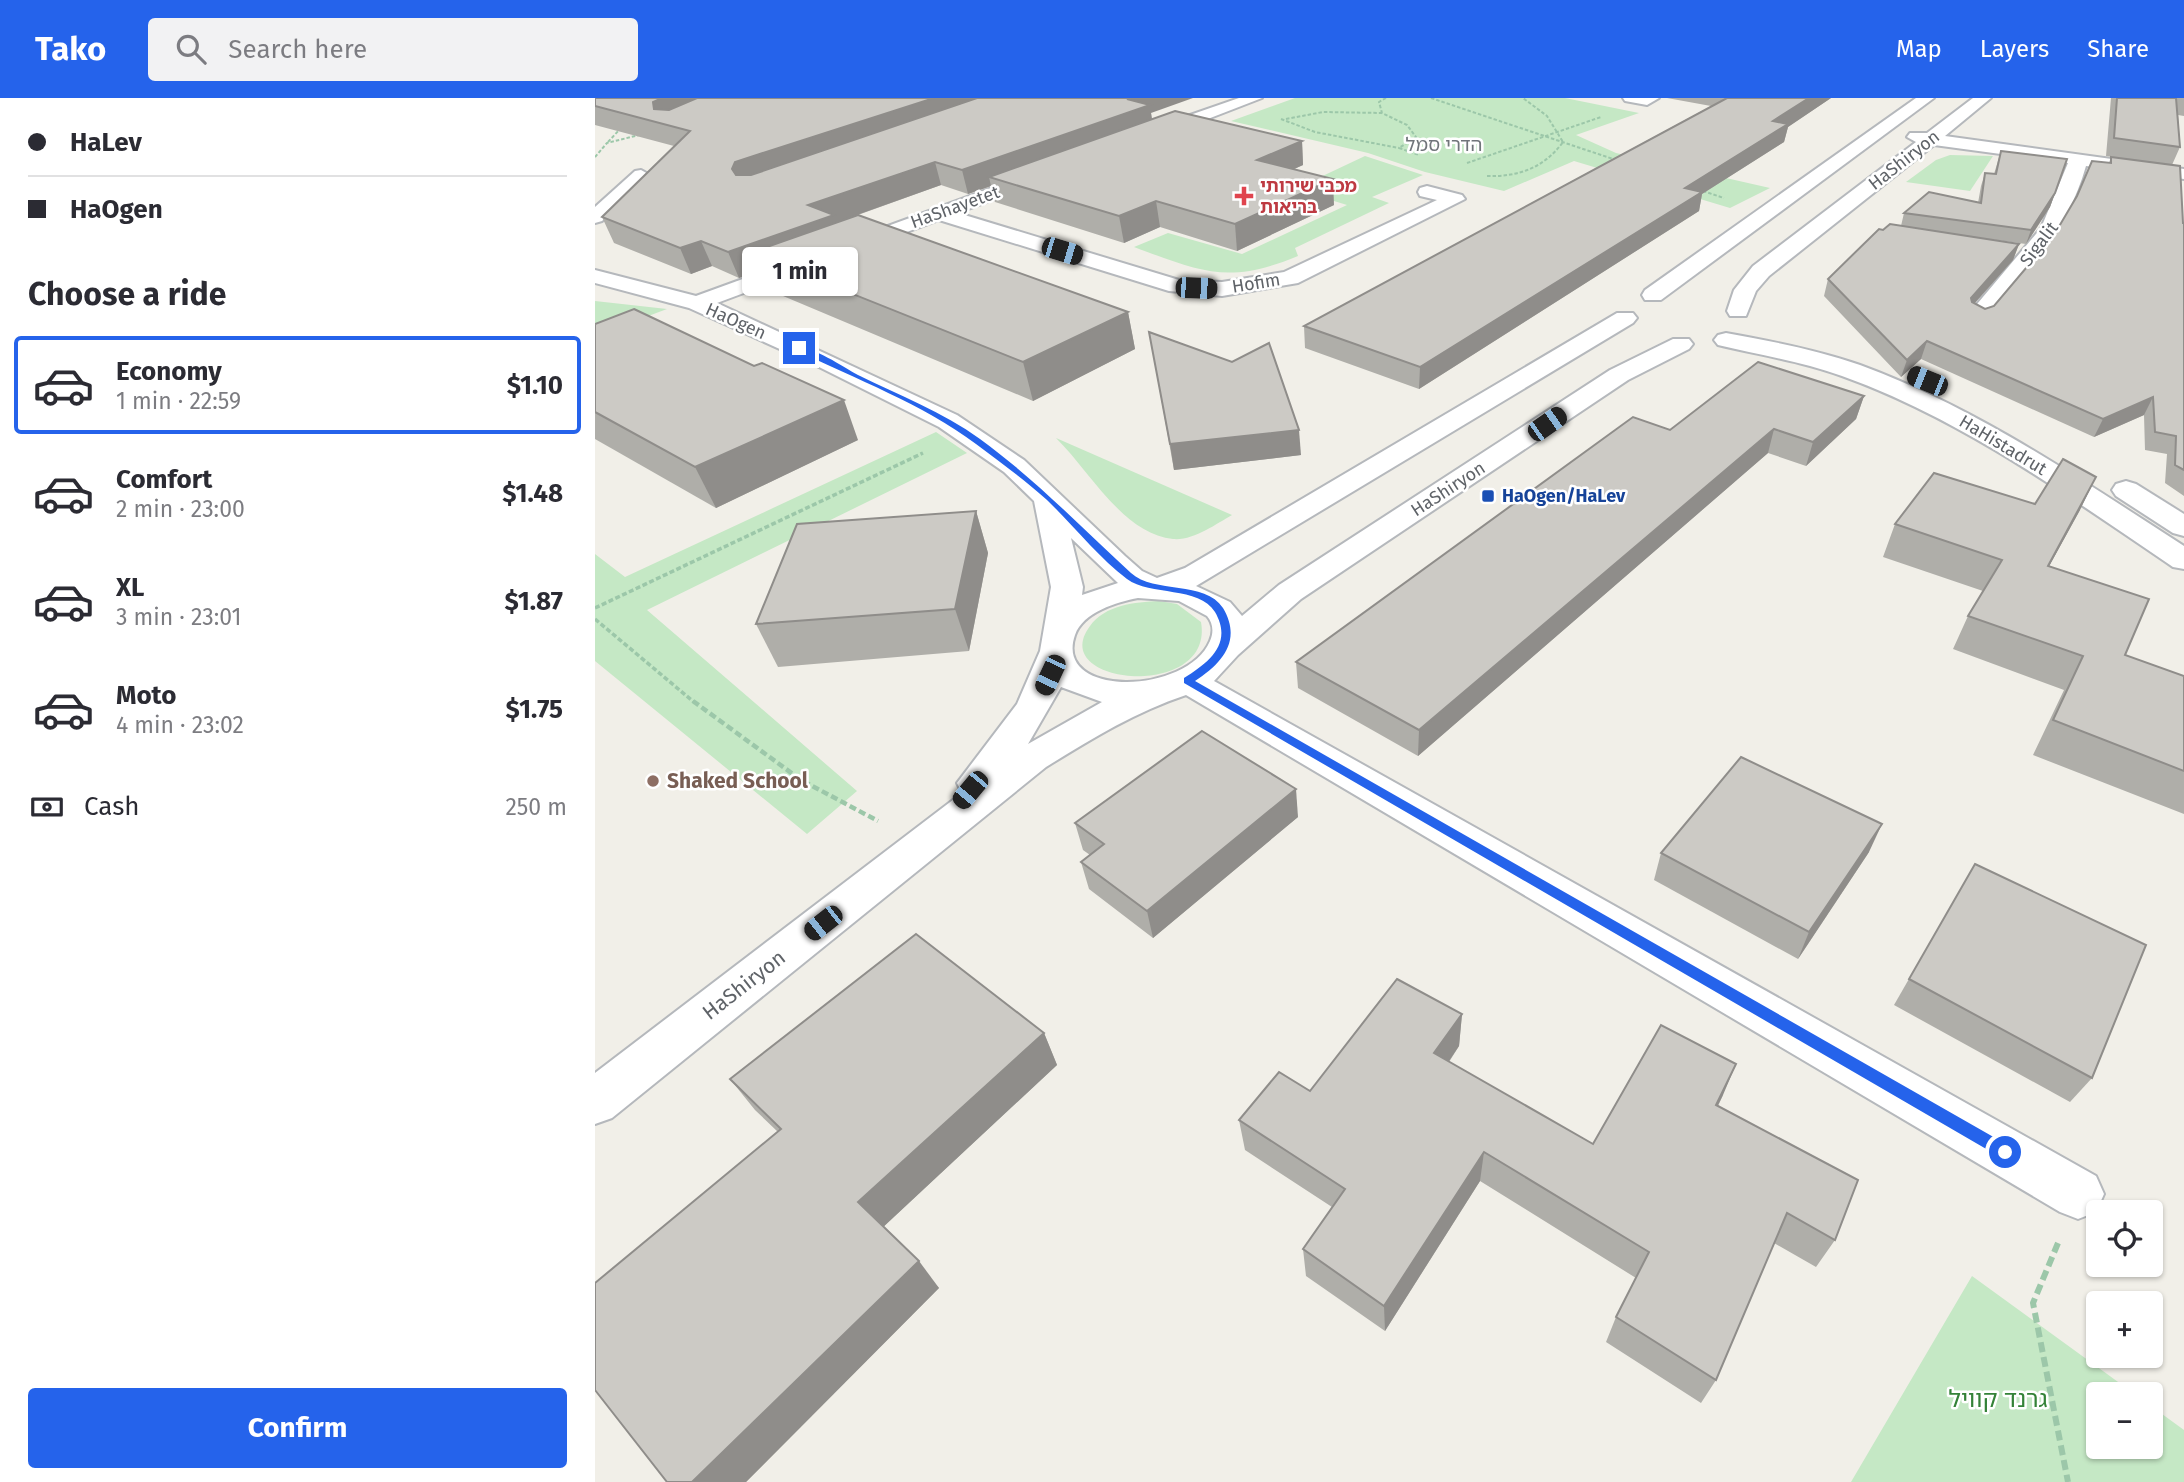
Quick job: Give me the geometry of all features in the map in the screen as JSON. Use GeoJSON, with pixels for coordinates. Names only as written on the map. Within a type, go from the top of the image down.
{"type":"FeatureCollection","features":[{"type":"Feature","properties":{"kind":"street"},"geometry":{"type":"LineString","coordinates":[[1126,144],[1254,98]]}},
{"type":"Feature","properties":{"kind":"street","name":"HaShiryon"},"geometry":{"type":"LineString","coordinates":[[1625,318],[1625,311],[1630,304],[1653,295],[1926,98]]}},
{"type":"Feature","properties":{"kind":"street","name":"HaShiryon"},"geometry":{"type":"LineString","coordinates":[[1732,318],[1745,290],[1761,271],[1983,98]]}},
{"type":"Feature","properties":{"kind":"street"},"geometry":{"type":"LineString","coordinates":[[1176,126],[1203,132]]}},
{"type":"Feature","properties":{"kind":"street"},"geometry":{"type":"LineString","coordinates":[[1881,131],[2184,174]]}},
{"type":"Feature","properties":{"kind":"street","name":"Sigalit"},"geometry":{"type":"LineString","coordinates":[[1978,316],[2033,254],[2059,219],[2070,197],[2078,161]]}},
{"type":"Feature","properties":{"kind":"street","name":"HaShayetet"},"geometry":{"type":"LineString","coordinates":[[697,303],[1063,167]]}},
{"type":"Feature","properties":{"kind":"street"},"geometry":{"type":"LineString","coordinates":[[595,217],[641,175]]}},
{"type":"Feature","properties":{"kind":"street","name":"Hofim"},"geometry":{"type":"LineString","coordinates":[[938,213],[1177,286],[1222,289],[1290,278],[1455,199],[1427,192]]}},
{"type":"Feature","properties":{"kind":"street"},"geometry":{"type":"LineString","coordinates":[[2007,251],[2033,254]]}},
{"type":"Feature","properties":{"kind":"street","name":"HaOgen"},"geometry":{"type":"LineString","coordinates":[[595,276],[697,303],[824,360],[965,433],[1014,466],[1131,578],[1157,587]]}},
{"type":"Feature","properties":{"kind":"street"},"geometry":{"type":"LineString","coordinates":[[1653,295],[1693,294]]}},
{"type":"Feature","properties":{"kind":"street"},"geometry":{"type":"LineString","coordinates":[[1058,643],[1076,612],[1094,601],[1127,590],[1157,587],[1196,575],[1625,318],[1643,334],[1681,344],[1732,318]]}},
{"type":"Feature","properties":{"kind":"street","name":"HaHistadrut"},"geometry":{"type":"LineString","coordinates":[[1732,318],[1886,365],[1952,391],[1999,414],[2184,527]]}},
{"type":"Feature","properties":{"kind":"street","name":"HaHistadrut"},"geometry":{"type":"LineString","coordinates":[[1732,318],[1773,348],[1822,361],[1927,402],[2013,449],[2184,559]]}},
{"type":"Feature","properties":{"kind":"street","name":"HaShiryon"},"geometry":{"type":"LineString","coordinates":[[1225,648],[1290,592],[1619,375],[1681,344]]}},
{"type":"Feature","properties":{"kind":"street"},"geometry":{"type":"LineString","coordinates":[[1047,496],[1067,587],[1058,643],[1062,668],[1089,687],[1115,693],[1174,686],[1211,666],[1225,648],[1228,630],[1217,607],[1200,596],[1157,587]]}},
{"type":"Feature","properties":{"kind":"street","name":"HaShiryon"},"geometry":{"type":"LineString","coordinates":[[927,842],[999,755],[1037,703],[1050,675],[1058,643]]}},
{"type":"Feature","properties":{"kind":"street"},"geometry":{"type":"LineString","coordinates":[[1174,686],[2078,1194]]}},
{"type":"Feature","properties":{"kind":"street","name":"HaShiryon"},"geometry":{"type":"LineString","coordinates":[[595,1102],[1033,758],[1091,722],[1174,686]]}},
{"type":"Feature","properties":{"kind":"path"},"geometry":{"type":"LineString","coordinates":[[1382,113],[1379,103],[1386,98]]}},
{"type":"Feature","properties":{"kind":"path"},"geometry":{"type":"LineString","coordinates":[[1431,98],[1626,164]]}},
{"type":"Feature","properties":{"kind":"path"},"geometry":{"type":"LineString","coordinates":[[1523,98],[1536,104],[1559,131],[1563,142]]}},
{"type":"Feature","properties":{"kind":"path"},"geometry":{"type":"LineString","coordinates":[[1466,163],[1643,99]]}},
{"type":"Feature","properties":{"kind":"path"},"geometry":{"type":"LineString","coordinates":[[1225,108],[1283,120],[1315,132],[1399,148],[1421,156]]}},
{"type":"Feature","properties":{"kind":"path"},"geometry":{"type":"LineString","coordinates":[[1283,120],[1323,112],[1382,113],[1407,125],[1416,136],[1399,148]]}},
{"type":"Feature","properties":{"kind":"path"},"geometry":{"type":"LineString","coordinates":[[595,157],[624,125]]}},
{"type":"Feature","properties":{"kind":"path"},"geometry":{"type":"LineString","coordinates":[[610,151],[625,132]]}},
{"type":"Feature","properties":{"kind":"path"},"geometry":{"type":"LineString","coordinates":[[607,143],[644,133]]}},
{"type":"Feature","properties":{"kind":"path"},"geometry":{"type":"LineString","coordinates":[[1485,176],[1517,175],[1550,159],[1563,142]]}},
{"type":"Feature","properties":{"kind":"path"},"geometry":{"type":"LineString","coordinates":[[1702,190],[1765,212]]}},
{"type":"Feature","properties":{"kind":"path"},"geometry":{"type":"LineString","coordinates":[[595,608],[965,433]]}},
{"type":"Feature","properties":{"kind":"path"},"geometry":{"type":"LineString","coordinates":[[595,619],[734,733],[794,776],[841,805],[927,842]]}},
{"type":"Feature","properties":{"kind":"path"},"geometry":{"type":"LineString","coordinates":[[2068,1482],[2033,1303],[2078,1194]]}},
{"type":"Feature","properties":{"kind":"green space"},"geometry":{"type":"Polygon","coordinates":[[[1295,98],[1565,98],[1639,113],[1576,135],[1616,153],[1770,188],[1730,208],[1574,161],[1504,191],[1425,172],[1368,153],[1231,121],[1295,98]]]}},
{"type":"Feature","properties":{"kind":"green space"},"geometry":{"type":"Polygon","coordinates":[[[1950,155],[1993,156],[1970,191],[1906,182],[1936,160],[1950,155]]]}},
{"type":"Feature","properties":{"kind":"green space"},"geometry":{"type":"Polygon","coordinates":[[[1365,156],[1423,175],[1372,197],[1389,203],[1295,248],[1298,256],[1252,270],[1215,272],[1178,263],[1134,247],[1168,233],[1242,254],[1347,205],[1295,189],[1365,156]]]}},
{"type":"Feature","properties":{"kind":"green space"},"geometry":{"type":"Polygon","coordinates":[[[595,301],[667,309],[595,336],[595,301]]]}},
{"type":"Feature","properties":{"kind":"green space"},"geometry":{"type":"Polygon","coordinates":[[[936,432],[967,453],[647,610],[857,791],[807,834],[595,661],[595,554],[625,577],[936,432]]]}},
{"type":"Feature","properties":{"kind":"green space"},"geometry":{"type":"Polygon","coordinates":[[[1056,438],[1232,515],[1204,531],[1181,539],[1155,535],[1138,526],[1108,499],[1056,438]]]}},
{"type":"Feature","properties":{"kind":"green space"},"geometry":{"type":"Polygon","coordinates":[[[1159,601],[1177,604],[1201,622],[1198,647],[1183,664],[1160,674],[1134,676],[1109,672],[1090,662],[1082,646],[1090,626],[1096,619],[1121,606],[1159,601]]]}},
{"type":"Feature","properties":{"kind":"green space","name":"גרנד קוויל"},"geometry":{"type":"Polygon","coordinates":[[[1972,1276],[2086,1359],[2086,1368],[2099,1368],[2118,1382],[2086,1382],[2086,1459],[2163,1459],[2163,1415],[2184,1430],[2184,1482],[1851,1482],[1972,1276]]]}},
{"type":"Feature","properties":{"kind":"building"},"geometry":{"type":"Polygon","coordinates":[[[595,98],[662,98],[653,102],[654,109],[669,110],[697,98],[934,98],[735,162],[732,169],[736,175],[751,175],[977,98],[1131,98],[1127,99],[1150,105],[962,170],[935,162],[808,205],[834,215],[728,252],[701,241],[680,248],[602,217],[690,131],[595,106],[595,98]]]}},
{"type":"Feature","properties":{"kind":"building"},"geometry":{"type":"Polygon","coordinates":[[[1727,98],[1809,98],[1773,121],[1788,124],[1685,188],[1702,192],[1420,367],[1304,326],[1727,98]]]}},
{"type":"Feature","properties":{"kind":"building"},"geometry":{"type":"Polygon","coordinates":[[[2117,98],[2176,98],[2180,147],[2114,138],[2117,98]]]}},
{"type":"Feature","properties":{"kind":"building"},"geometry":{"type":"Polygon","coordinates":[[[1175,111],[1302,141],[1257,160],[1333,179],[1235,224],[1156,201],[1119,216],[989,177],[1175,111]]]}},
{"type":"Feature","properties":{"kind":"building"},"geometry":{"type":"Polygon","coordinates":[[[2001,151],[2067,159],[2055,193],[2031,230],[1904,213],[1929,192],[1981,203],[1985,173],[1996,174],[2001,151]]]}},
{"type":"Feature","properties":{"kind":"building"},"geometry":{"type":"Polygon","coordinates":[[[2111,157],[2180,166],[2184,223],[2184,470],[2175,465],[2176,436],[2155,432],[2153,397],[2103,419],[1927,341],[1907,360],[1828,279],[1879,229],[1883,230],[1890,224],[2019,244],[1971,298],[1972,302],[1985,309],[1994,306],[2054,235],[2077,196],[2092,161],[2111,163],[2111,157]]]}},
{"type":"Feature","properties":{"kind":"building"},"geometry":{"type":"Polygon","coordinates":[[[858,215],[1128,312],[1023,362],[750,253],[858,215]]]}},
{"type":"Feature","properties":{"kind":"building"},"geometry":{"type":"Polygon","coordinates":[[[634,309],[754,366],[762,363],[844,400],[695,467],[595,412],[595,324],[634,309]]]}},
{"type":"Feature","properties":{"kind":"building"},"geometry":{"type":"Polygon","coordinates":[[[1149,332],[1232,362],[1269,343],[1299,430],[1170,444],[1149,332]]]}},
{"type":"Feature","properties":{"kind":"building"},"geometry":{"type":"Polygon","coordinates":[[[1758,362],[1864,396],[1813,442],[1774,429],[1419,730],[1296,662],[1633,417],[1670,430],[1758,362]]]}},
{"type":"Feature","properties":{"kind":"building"},"geometry":{"type":"Polygon","coordinates":[[[2063,459],[2096,477],[2048,566],[2149,599],[2125,655],[2184,676],[2184,771],[2053,720],[2083,656],[1968,616],[2002,560],[1895,524],[1934,473],[2035,504],[2063,459]]]}},
{"type":"Feature","properties":{"kind":"building"},"geometry":{"type":"Polygon","coordinates":[[[976,511],[955,609],[756,624],[797,524],[976,511]]]}},
{"type":"Feature","properties":{"kind":"building"},"geometry":{"type":"Polygon","coordinates":[[[1202,731],[1296,789],[1147,911],[1081,862],[1104,844],[1075,823],[1202,731]]]}},
{"type":"Feature","properties":{"kind":"building"},"geometry":{"type":"Polygon","coordinates":[[[1741,757],[1882,824],[1809,932],[1661,853],[1741,757]]]}},
{"type":"Feature","properties":{"kind":"building"},"geometry":{"type":"Polygon","coordinates":[[[1975,864],[2146,945],[2092,1078],[1909,979],[1975,864]]]}},
{"type":"Feature","properties":{"kind":"building"},"geometry":{"type":"Polygon","coordinates":[[[916,934],[1044,1033],[858,1202],[919,1261],[692,1482],[667,1482],[595,1390],[595,1283],[781,1129],[730,1079],[916,934]]]}},
{"type":"Feature","properties":{"kind":"building"},"geometry":{"type":"Polygon","coordinates":[[[1397,979],[1462,1014],[1434,1053],[1593,1144],[1661,1025],[1736,1064],[1716,1105],[1858,1180],[1835,1240],[1787,1213],[1716,1380],[1616,1317],[1649,1252],[1484,1152],[1384,1306],[1303,1249],[1345,1189],[1239,1120],[1279,1072],[1310,1091],[1397,979]]]}},
{"type":"Feature","properties":{"kind":"place","name":"מכבי שירותי בריאות"},"geometry":{"type":"Point","coordinates":[1244,196]}},
{"type":"Feature","properties":{"kind":"place","name":"HaOgen/HaLev"},"geometry":{"type":"Point","coordinates":[1488,496]}},
{"type":"Feature","properties":{"kind":"place","name":"Shaked School"},"geometry":{"type":"Point","coordinates":[653,781]}},
{"type":"Feature","properties":{"kind":"district","name":"הדרי סמל"},"geometry":{"type":"Point","coordinates":[1444,144]}},
{"type":"Feature","properties":{"kind":"route"},"geometry":{"type":"LineString","coordinates":[[799,348],[948,421],[977,440],[1014,466],[1131,578],[1150,587],[1189,592],[1217,607],[1228,630],[1225,648],[1211,666],[1188,681],[2005,1152]]}}]}
